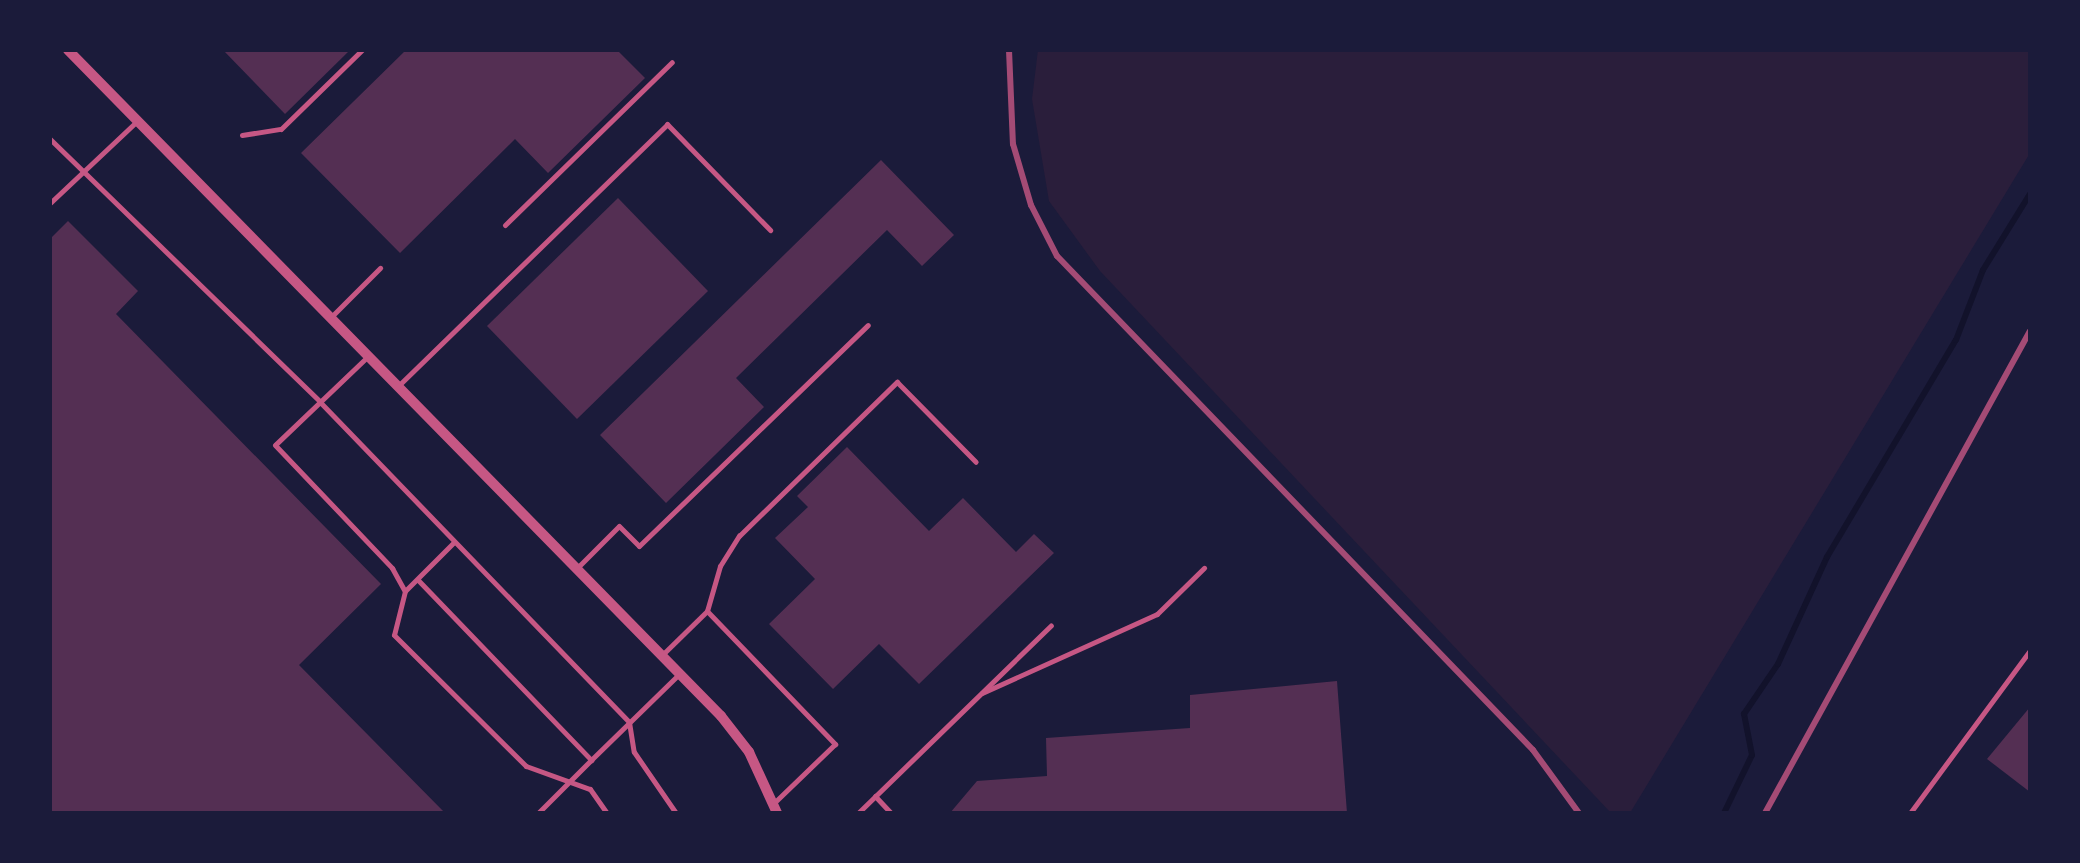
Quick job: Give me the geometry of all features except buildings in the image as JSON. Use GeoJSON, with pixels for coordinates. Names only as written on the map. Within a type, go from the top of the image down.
{"type":"FeatureCollection","features":[{"type":"Feature","properties":{"kind":"street"},"geometry":{"type":"LineString","coordinates":[[68,50],[365,359],[679,674],[749,752],[776,808]]}},
{"type":"Feature","properties":{"kind":"lane"},"geometry":{"type":"LineString","coordinates":[[242,135],[281,129],[362,50]]}},
{"type":"Feature","properties":{"kind":"lane"},"geometry":{"type":"LineString","coordinates":[[505,225],[672,62]]}},
{"type":"Feature","properties":{"kind":"lane"},"geometry":{"type":"LineString","coordinates":[[50,203],[137,120]]}},
{"type":"Feature","properties":{"kind":"lane"},"geometry":{"type":"LineString","coordinates":[[395,389],[667,124],[770,230]]}},
{"type":"Feature","properties":{"kind":"lane"},"geometry":{"type":"LineString","coordinates":[[50,139],[320,402],[629,722],[634,752],[676,813]]}},
{"type":"Feature","properties":{"kind":"lane"},"geometry":{"type":"LineString","coordinates":[[328,320],[380,268]]}},
{"type":"Feature","properties":{"kind":"lane"},"geometry":{"type":"LineString","coordinates":[[576,570],[619,526],[639,546],[868,325]]}},
{"type":"Feature","properties":{"kind":"lane"},"geometry":{"type":"LineString","coordinates":[[365,359],[275,445],[392,568],[405,592]]}},
{"type":"Feature","properties":{"kind":"lane"},"geometry":{"type":"LineString","coordinates":[[661,656],[707,611],[720,566],[740,536],[897,382],[976,462]]}},
{"type":"Feature","properties":{"kind":"lane"},"geometry":{"type":"LineString","coordinates":[[454,542],[405,592],[394,635],[526,766],[590,789],[608,813]]}},
{"type":"Feature","properties":{"kind":"lane"},"geometry":{"type":"LineString","coordinates":[[979,694],[1156,614],[1204,568]]}},
{"type":"Feature","properties":{"kind":"lane"},"geometry":{"type":"LineString","coordinates":[[418,580],[591,760]]}},
{"type":"Feature","properties":{"kind":"lane"},"geometry":{"type":"LineString","coordinates":[[707,611],[835,744],[776,808]]}},
{"type":"Feature","properties":{"kind":"lane"},"geometry":{"type":"LineString","coordinates":[[858,813],[1050,625]]}},
{"type":"Feature","properties":{"kind":"lane"},"geometry":{"type":"LineString","coordinates":[[1910,813],[2030,650]]}},
{"type":"Feature","properties":{"kind":"lane"},"geometry":{"type":"LineString","coordinates":[[538,813],[679,674]]}},
{"type":"Feature","properties":{"kind":"lane"},"geometry":{"type":"LineString","coordinates":[[875,796],[891,813]]}},
{"type":"Feature","properties":{"kind":"shaded area"},"geometry":{"type":"Polygon","coordinates":[[[1038,50],[2030,50],[2030,153],[1630,813],[1611,813],[1100,271],[1049,201],[1032,99],[1038,50]]]}},
{"type":"Feature","properties":{"kind":"waterway"},"geometry":{"type":"LineString","coordinates":[[1724,813],[1752,755],[1744,714],[1778,664],[1827,557],[1956,340],[1983,270],[2030,194]]}},
{"type":"Feature","properties":{"kind":"railway"},"geometry":{"type":"LineString","coordinates":[[1009,50],[1013,144],[1031,205],[1057,256],[1533,750],[1579,813]]}},
{"type":"Feature","properties":{"kind":"railway"},"geometry":{"type":"LineString","coordinates":[[1765,813],[2030,331]]}}]}
